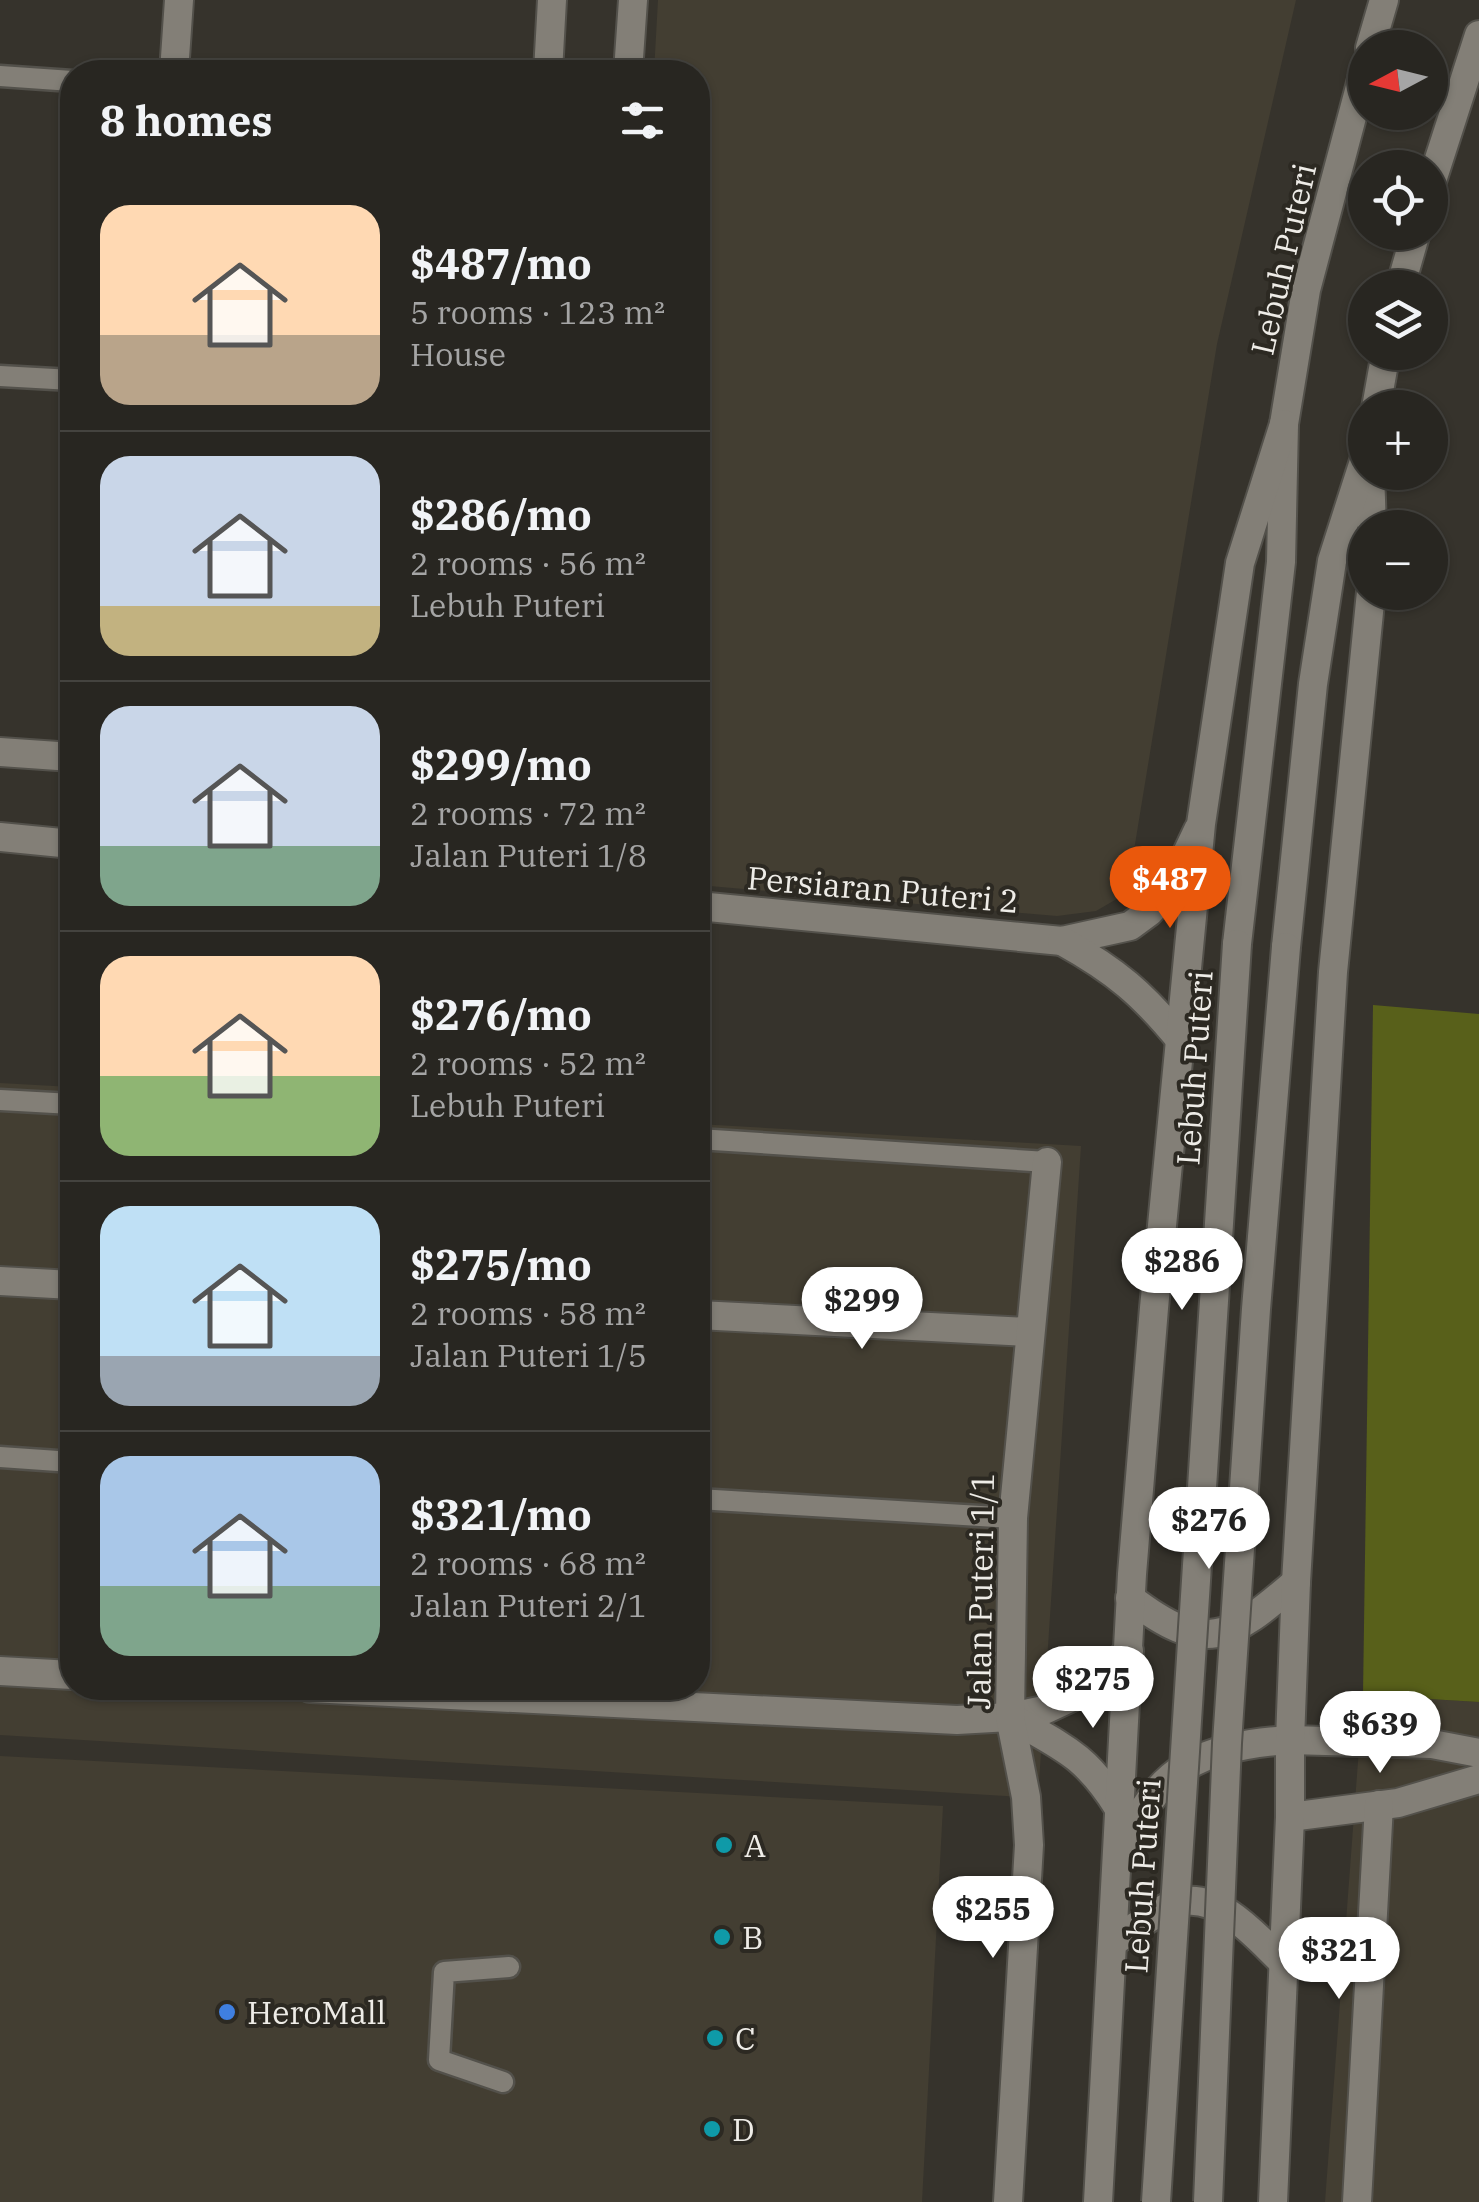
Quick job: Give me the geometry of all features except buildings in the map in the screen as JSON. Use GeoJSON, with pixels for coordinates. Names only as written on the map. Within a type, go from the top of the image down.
{"type":"FeatureCollection","features":[{"type":"Feature","properties":{"kind":"main road"},"geometry":{"type":"LineString","coordinates":[[175,60],[179,0]]}},
{"type":"Feature","properties":{"kind":"main road"},"geometry":{"type":"LineString","coordinates":[[549,60],[552,0]]}},
{"type":"Feature","properties":{"kind":"main road"},"geometry":{"type":"LineString","coordinates":[[629,60],[633,0]]}},
{"type":"Feature","properties":{"kind":"main road"},"geometry":{"type":"LineString","coordinates":[[1375,30],[1382,5]]}},
{"type":"Feature","properties":{"kind":"main road"},"geometry":{"type":"LineString","coordinates":[[1442,150],[1479,35]]}},
{"type":"Feature","properties":{"kind":"main road","name":"Lebuh Puteri"},"geometry":{"type":"LineString","coordinates":[[1156,2202],[1238,944],[1281,562],[1284,424],[1306,290],[1349,130]]}},
{"type":"Feature","properties":{"kind":"main road"},"geometry":{"type":"LineString","coordinates":[[1098,2202],[1130,1598],[1201,824],[1240,564],[1284,424]]}},
{"type":"Feature","properties":{"kind":"main road"},"geometry":{"type":"LineString","coordinates":[[1208,2202],[1227,1743],[1256,1309],[1286,947],[1313,684],[1332,561],[1355,490]]}},
{"type":"Feature","properties":{"kind":"main road"},"geometry":{"type":"LineString","coordinates":[[1273,2202],[1296,1582],[1333,972],[1369,610]]}},
{"type":"Feature","properties":{"kind":"main road"},"geometry":{"type":"LineString","coordinates":[[0,752],[60,755]]}},
{"type":"Feature","properties":{"kind":"main road","name":"Persiaran Puteri 2"},"geometry":{"type":"LineString","coordinates":[[710,907],[1062,941],[1130,926],[1149,912],[1169,891],[1201,824]]}},
{"type":"Feature","properties":{"kind":"main road"},"geometry":{"type":"LineString","coordinates":[[0,837],[60,843]]}},
{"type":"Feature","properties":{"kind":"main road","name":"Persiaran Puteri 2"},"geometry":{"type":"LineString","coordinates":[[1062,941],[1123,978],[1152,1004],[1182,1042]]}},
{"type":"Feature","properties":{"kind":"main road","name":"Jalan Puteri 1/1"},"geometry":{"type":"LineString","coordinates":[[1008,2202],[1030,1844],[1026,1797],[1010,1717],[1013,1518],[1047,1162]]}},
{"type":"Feature","properties":{"kind":"main road"},"geometry":{"type":"LineString","coordinates":[[0,1281],[60,1284]]}},
{"type":"Feature","properties":{"kind":"main road"},"geometry":{"type":"LineString","coordinates":[[710,1316],[1029,1332]]}},
{"type":"Feature","properties":{"kind":"main road"},"geometry":{"type":"LineString","coordinates":[[1130,1598],[1159,1620],[1199,1635],[1218,1636],[1262,1611],[1296,1582]]}},
{"type":"Feature","properties":{"kind":"main road"},"geometry":{"type":"LineString","coordinates":[[586,1700],[957,1720],[1010,1717],[1044,1710],[1086,1690],[1129,1650]]}},
{"type":"Feature","properties":{"kind":"main road"},"geometry":{"type":"LineString","coordinates":[[0,1671],[60,1674]]}},
{"type":"Feature","properties":{"kind":"main road"},"geometry":{"type":"LineString","coordinates":[[1010,1717],[1078,1756],[1101,1780],[1118,1807]]}},
{"type":"Feature","properties":{"kind":"main road"},"geometry":{"type":"LineString","coordinates":[[1117,1877],[1134,1822],[1153,1794],[1196,1758],[1240,1745],[1290,1740],[1432,1744],[1479,1753]]}},
{"type":"Feature","properties":{"kind":"main road"},"geometry":{"type":"LineString","coordinates":[[1290,1816],[1398,1803],[1479,1778]]}},
{"type":"Feature","properties":{"kind":"main road"},"geometry":{"type":"LineString","coordinates":[[1357,2202],[1379,1805]]}},
{"type":"Feature","properties":{"kind":"main road"},"geometry":{"type":"LineString","coordinates":[[1113,1942],[1180,1902],[1206,1903],[1233,1917],[1284,1964]]}},
{"type":"Feature","properties":{"kind":"lane"},"geometry":{"type":"LineString","coordinates":[[0,76],[60,80]]}},
{"type":"Feature","properties":{"kind":"lane"},"geometry":{"type":"LineString","coordinates":[[0,376],[60,379]]}},
{"type":"Feature","properties":{"kind":"lane"},"geometry":{"type":"LineString","coordinates":[[0,1100],[60,1103]]}},
{"type":"Feature","properties":{"kind":"lane"},"geometry":{"type":"LineString","coordinates":[[710,1140],[1047,1162]]}},
{"type":"Feature","properties":{"kind":"lane"},"geometry":{"type":"LineString","coordinates":[[0,1457],[60,1461]]}},
{"type":"Feature","properties":{"kind":"lane"},"geometry":{"type":"LineString","coordinates":[[710,1501],[1013,1518]]}},
{"type":"Feature","properties":{"kind":"lane"},"geometry":{"type":"LineString","coordinates":[[503,2082],[438,2060],[444,1972],[509,1967]]}},
{"type":"Feature","properties":{"kind":"shaded area"},"geometry":{"type":"Polygon","coordinates":[[[658,0],[1296,0],[1217,344],[1127,893],[1096,911],[1057,916],[710,886],[710,60],[655,60],[658,0]]]}},
{"type":"Feature","properties":{"kind":"shaded area"},"geometry":{"type":"Polygon","coordinates":[[[0,1083],[60,1086],[60,1700],[710,1700],[710,1125],[1081,1146],[1038,1798],[0,1735],[0,1083]]]}},
{"type":"Feature","properties":{"kind":"shaded area"},"geometry":{"type":"Polygon","coordinates":[[[1363,1695],[1479,1702],[1479,2202],[1325,2202],[1363,1695]]]}},
{"type":"Feature","properties":{"kind":"shaded area"},"geometry":{"type":"Polygon","coordinates":[[[0,1756],[943,1806],[922,2202],[0,2202],[0,1756]]]}},
{"type":"Feature","properties":{"kind":"green space"},"geometry":{"type":"Polygon","coordinates":[[[1373,1005],[1479,1014],[1479,1702],[1363,1695],[1373,1005]]]}},
{"type":"Feature","properties":{"kind":"place","name":"A"},"geometry":{"type":"Point","coordinates":[724,1845]}},
{"type":"Feature","properties":{"kind":"place","name":"B"},"geometry":{"type":"Point","coordinates":[722,1937]}},
{"type":"Feature","properties":{"kind":"place","name":"HeroMall"},"geometry":{"type":"Point","coordinates":[227,2012]}},
{"type":"Feature","properties":{"kind":"place","name":"C"},"geometry":{"type":"Point","coordinates":[715,2038]}},
{"type":"Feature","properties":{"kind":"place","name":"D"},"geometry":{"type":"Point","coordinates":[712,2129]}}]}
